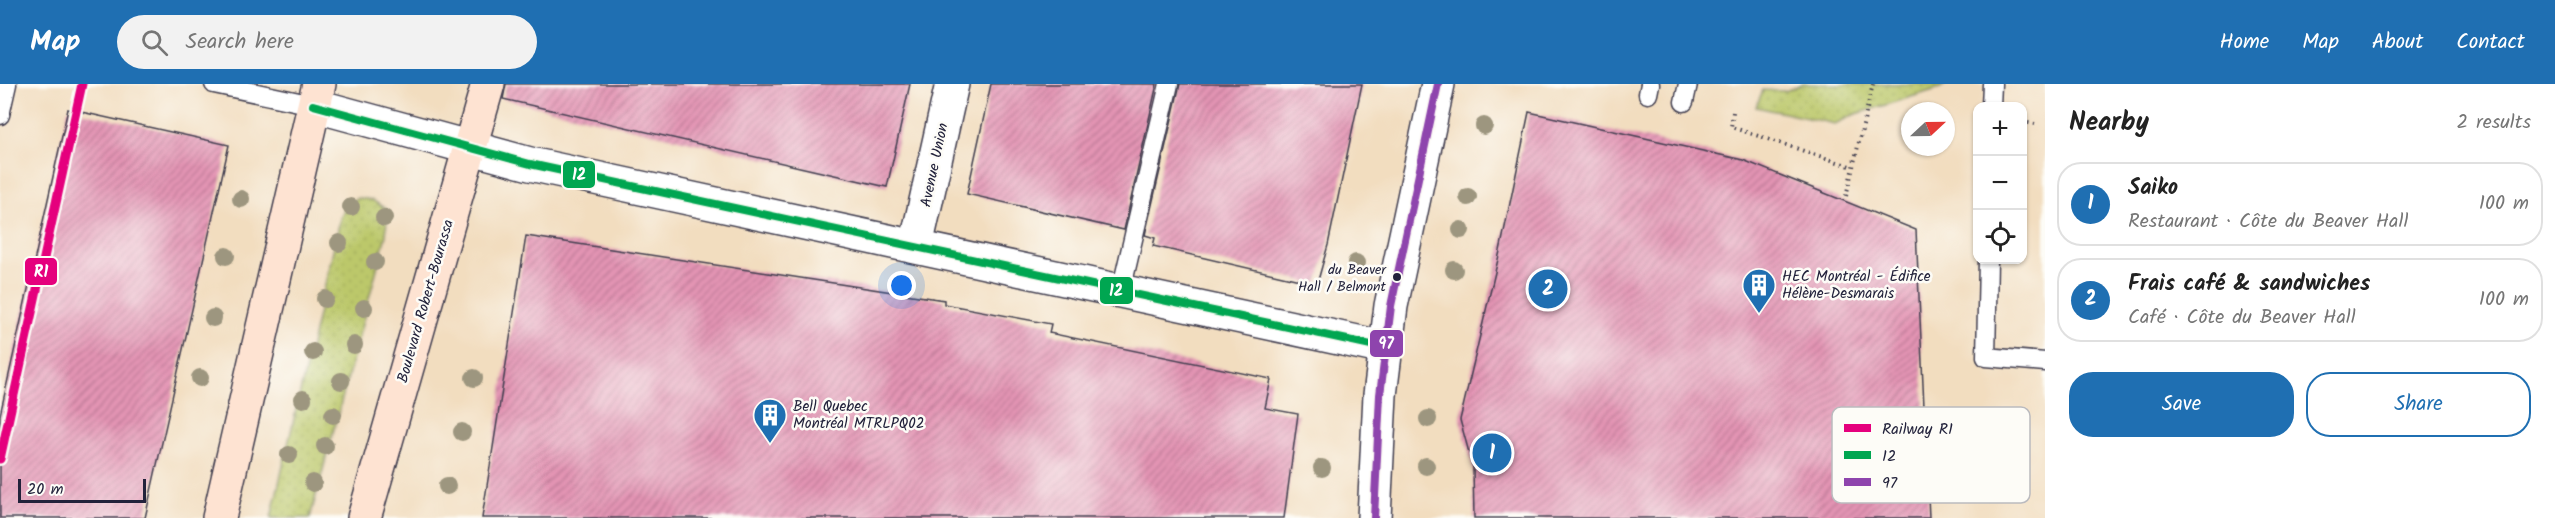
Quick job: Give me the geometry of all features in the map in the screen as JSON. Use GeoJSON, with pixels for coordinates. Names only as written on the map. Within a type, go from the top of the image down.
{"type":"FeatureCollection","features":[{"type":"Feature","properties":{"kind":"main road","name":"Boulevard Robert-Bourassa"},"geometry":{"type":"LineString","coordinates":[[364,518],[488,84]]}},
{"type":"Feature","properties":{"kind":"main road"},"geometry":{"type":"LineString","coordinates":[[219,518],[316,95]]}},
{"type":"Feature","properties":{"kind":"street","name":"Avenue Union"},"geometry":{"type":"LineString","coordinates":[[916,246],[952,84]]}},
{"type":"Feature","properties":{"kind":"street"},"geometry":{"type":"LineString","coordinates":[[1374,518],[1376,448],[1384,348],[1394,289],[1437,84]]}},
{"type":"Feature","properties":{"kind":"street"},"geometry":{"type":"LineString","coordinates":[[316,95],[470,147],[542,166],[1384,348]]}},
{"type":"Feature","properties":{"kind":"lane"},"geometry":{"type":"LineString","coordinates":[[0,115],[7,84]]}},
{"type":"Feature","properties":{"kind":"lane"},"geometry":{"type":"LineString","coordinates":[[214,84],[316,95]]}},
{"type":"Feature","properties":{"kind":"lane"},"geometry":{"type":"LineString","coordinates":[[1121,291],[1169,84]]}},
{"type":"Feature","properties":{"kind":"lane"},"geometry":{"type":"LineString","coordinates":[[1684,102],[1688,84]]}},
{"type":"Feature","properties":{"kind":"lane"},"geometry":{"type":"LineString","coordinates":[[1991,102],[1992,84]]}},
{"type":"Feature","properties":{"kind":"lane"},"geometry":{"type":"LineString","coordinates":[[1988,264],[1986,357],[2045,362]]}},
{"type":"Feature","properties":{"kind":"path"},"geometry":{"type":"LineString","coordinates":[[1846,196],[1873,84]]}},
{"type":"Feature","properties":{"kind":"path"},"geometry":{"type":"LineString","coordinates":[[1732,112],[1731,127],[1853,167]]}},
{"type":"Feature","properties":{"kind":"path"},"geometry":{"type":"LineString","coordinates":[[2027,123],[2035,124]]}},
{"type":"Feature","properties":{"kind":"green space"},"geometry":{"type":"Polygon","coordinates":[[[1803,84],[1946,84],[1940,88],[1853,115],[1835,124],[1756,107],[1763,90],[1785,91],[1803,84]]]}},
{"type":"Feature","properties":{"kind":"green space"},"geometry":{"type":"Polygon","coordinates":[[[359,198],[372,200],[387,210],[386,235],[310,518],[271,518],[340,220],[346,206],[359,198]]]}},
{"type":"Feature","properties":{"kind":"building"},"geometry":{"type":"Polygon","coordinates":[[[506,84],[910,84],[887,187],[503,99],[506,84]]]}},
{"type":"Feature","properties":{"kind":"building"},"geometry":{"type":"Polygon","coordinates":[[[991,84],[1157,84],[1124,230],[967,194],[991,84]]]}},
{"type":"Feature","properties":{"kind":"building"},"geometry":{"type":"Polygon","coordinates":[[[1180,84],[1362,84],[1328,245],[1317,284],[1153,246],[1155,238],[1145,235],[1180,84]]]}},
{"type":"Feature","properties":{"kind":"building"},"geometry":{"type":"Polygon","coordinates":[[[68,109],[229,145],[145,518],[0,518],[0,415],[68,109]]]}},
{"type":"Feature","properties":{"kind":"building","name":"HEC Montréal - Édifice Hélène-Desmarais"},"geometry":{"type":"Polygon","coordinates":[[[1529,112],[1743,160],[1916,230],[1924,407],[1832,407],[1832,503],[1928,503],[1929,518],[1474,518],[1473,467],[1460,420],[1500,251],[1529,112]]]}},
{"type":"Feature","properties":{"kind":"building","name":"Bell Quebec Montréal MTRLPQ02"},"geometry":{"type":"Polygon","coordinates":[[[526,236],[944,300],[944,304],[1051,324],[1049,333],[1271,379],[1265,408],[1298,414],[1284,518],[482,518],[526,236]]]}},
{"type":"Feature","properties":{"kind":"rail line","name":"R1"},"geometry":{"type":"LineString","coordinates":[[0,459],[82,84]]}},
{"type":"Feature","properties":{"kind":"transit line","name":"97"},"geometry":{"type":"LineString","coordinates":[[1374,518],[1380,395],[1391,306],[1438,84]]}},
{"type":"Feature","properties":{"kind":"transit line","name":"12"},"geometry":{"type":"LineString","coordinates":[[313,105],[530,164],[1385,348]]}},
{"type":"Feature","properties":{"kind":"place","name":"du Beaver Hall / Belmont"},"geometry":{"type":"Point","coordinates":[1397,277]}},
{"type":"Feature","properties":{"kind":"place","name":"Frais café & sandwiches"},"geometry":{"type":"Point","coordinates":[1548,289]}},
{"type":"Feature","properties":{"kind":"place","name":"HEC Montréal - Édifice Hélène-Desmarais"},"geometry":{"type":"Point","coordinates":[1759,314]}},
{"type":"Feature","properties":{"kind":"place","name":"Bell Quebec Montréal MTRLPQ02"},"geometry":{"type":"Point","coordinates":[770,444]}},
{"type":"Feature","properties":{"kind":"place","name":"Saiko"},"geometry":{"type":"Point","coordinates":[1492,453]}}]}
